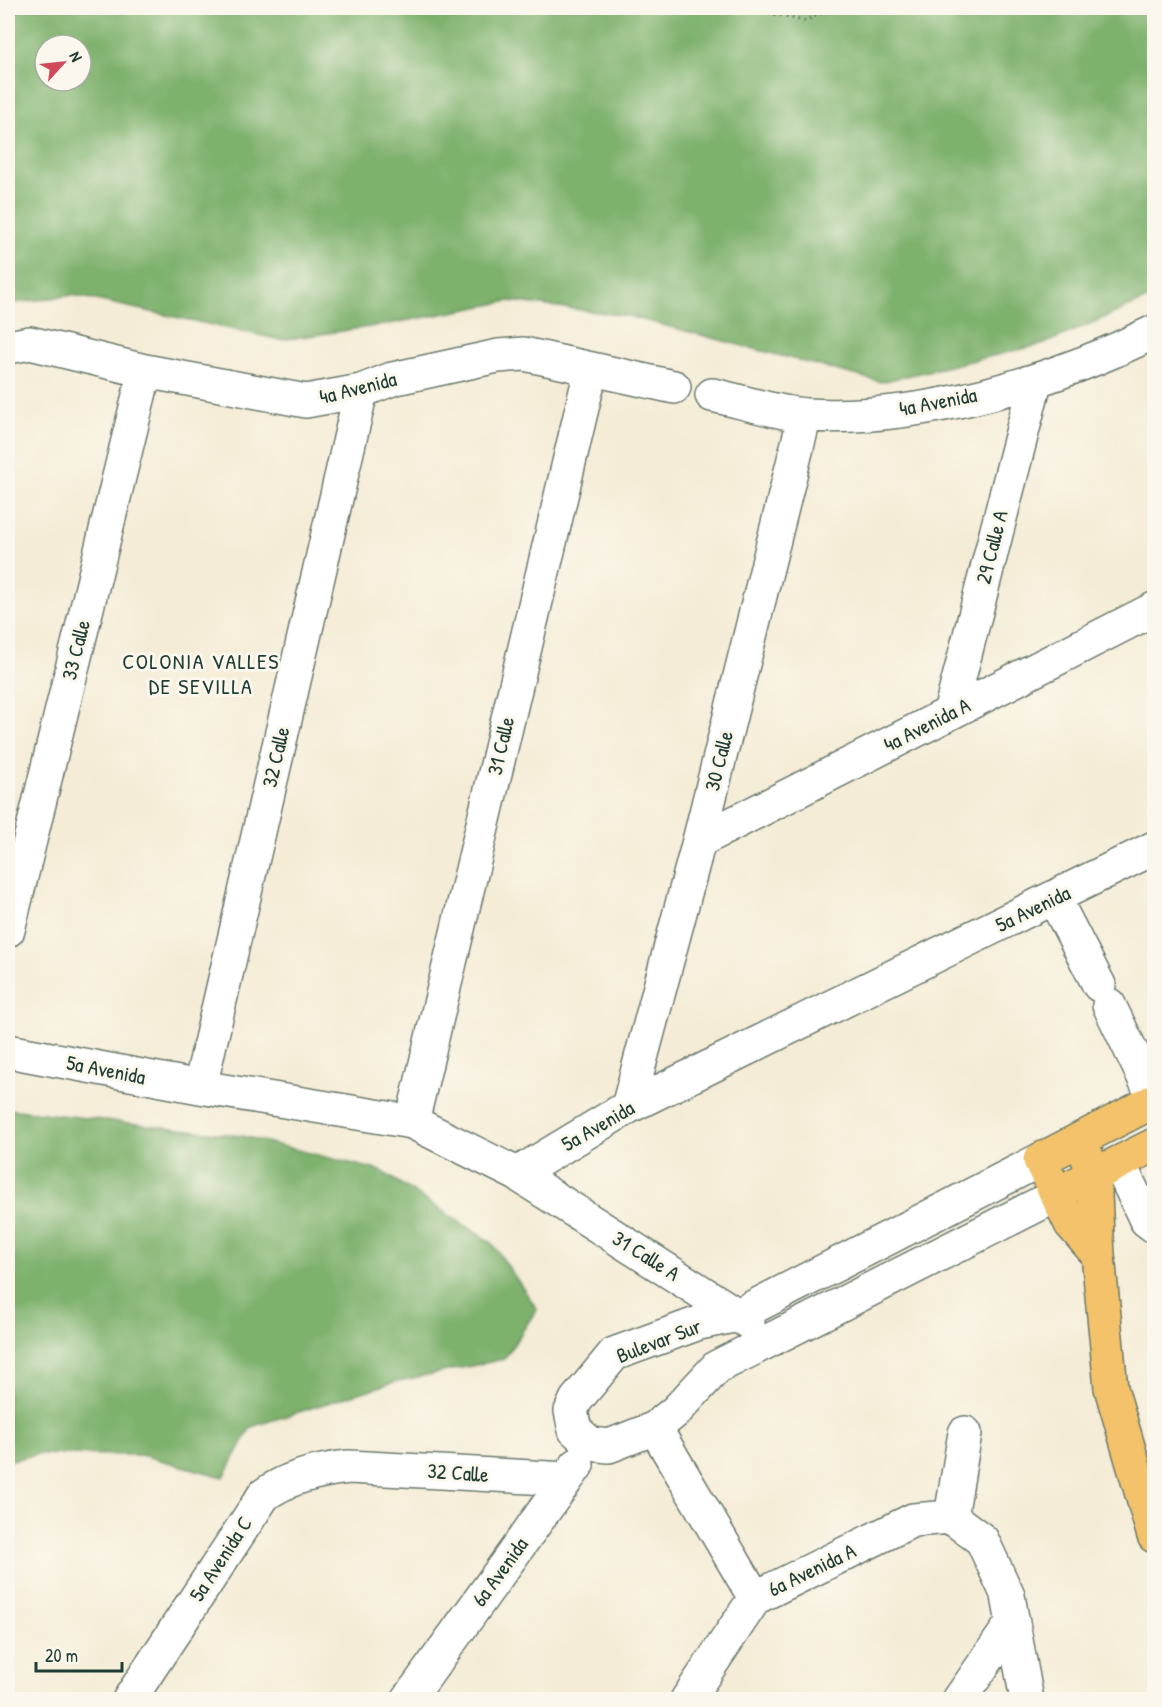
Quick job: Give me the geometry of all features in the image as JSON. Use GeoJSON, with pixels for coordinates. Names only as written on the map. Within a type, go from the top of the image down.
{"type":"FeatureCollection","features":[{"type":"Feature","properties":{"kind":"main road","name":"Bulevar Sur"},"geometry":{"type":"LineString","coordinates":[[1040,1160],[1081,1141],[1155,1099]]}},
{"type":"Feature","properties":{"kind":"main road"},"geometry":{"type":"LineString","coordinates":[[1081,1141],[1125,1174]]}},
{"type":"Feature","properties":{"kind":"main road"},"geometry":{"type":"LineString","coordinates":[[1057,1195],[1125,1174],[1155,1145]]}},
{"type":"Feature","properties":{"kind":"main road"},"geometry":{"type":"LineString","coordinates":[[1040,1160],[1071,1224],[1098,1255]]}},
{"type":"Feature","properties":{"kind":"main road"},"geometry":{"type":"LineString","coordinates":[[1125,1174],[1098,1255],[1111,1388],[1155,1536]]}},
{"type":"Feature","properties":{"kind":"street","name":"4a Avenida"},"geometry":{"type":"LineString","coordinates":[[8,347],[30,343],[145,371],[306,400],[361,391],[392,379],[498,356],[524,354],[674,387]]}},
{"type":"Feature","properties":{"kind":"street","name":"4a Avenida"},"geometry":{"type":"LineString","coordinates":[[712,395],[805,415],[906,411],[1035,382],[1148,345]]}},
{"type":"Feature","properties":{"kind":"street","name":"31 Calle"},"geometry":{"type":"LineString","coordinates":[[412,1122],[591,370]]}},
{"type":"Feature","properties":{"kind":"street","name":"33 Calle"},"geometry":{"type":"LineString","coordinates":[[8,930],[145,371]]}},
{"type":"Feature","properties":{"kind":"street","name":"29 Calle A"},"geometry":{"type":"LineString","coordinates":[[950,713],[1035,382]]}},
{"type":"Feature","properties":{"kind":"street","name":"32 Calle"},"geometry":{"type":"LineString","coordinates":[[200,1087],[361,391]]}},
{"type":"Feature","properties":{"kind":"street","name":"30 Calle"},"geometry":{"type":"LineString","coordinates":[[628,1107],[699,841],[805,415]]}},
{"type":"Feature","properties":{"kind":"street","name":"4a Avenida A"},"geometry":{"type":"LineString","coordinates":[[699,841],[1155,609]]}},
{"type":"Feature","properties":{"kind":"street","name":"5a Avenida"},"geometry":{"type":"LineString","coordinates":[[8,1051],[200,1087],[412,1122],[517,1174],[628,1107],[1155,848]]}},
{"type":"Feature","properties":{"kind":"street"},"geometry":{"type":"LineString","coordinates":[[1054,898],[1155,1099]]}},
{"type":"Feature","properties":{"kind":"street","name":"Bulevar Sur"},"geometry":{"type":"LineString","coordinates":[[591,1444],[575,1430],[571,1411],[586,1387],[614,1354],[699,1323],[738,1315],[1040,1160]]}},
{"type":"Feature","properties":{"kind":"street","name":"31 Calle A"},"geometry":{"type":"LineString","coordinates":[[517,1174],[738,1315],[772,1340]]}},
{"type":"Feature","properties":{"kind":"street"},"geometry":{"type":"LineString","coordinates":[[1125,1174],[1146,1220],[1155,1226]]}},
{"type":"Feature","properties":{"kind":"street"},"geometry":{"type":"LineString","coordinates":[[591,1444],[616,1444],[655,1428],[675,1411],[717,1366],[1057,1195]]}},
{"type":"Feature","properties":{"kind":"street"},"geometry":{"type":"LineString","coordinates":[[655,1428],[755,1598]]}},
{"type":"Feature","properties":{"kind":"street"},"geometry":{"type":"LineString","coordinates":[[965,1432],[951,1517],[982,1540],[1010,1609],[1027,1700]]}},
{"type":"Feature","properties":{"kind":"street","name":"6a Avenida"},"geometry":{"type":"LineString","coordinates":[[408,1700],[591,1444]]}},
{"type":"Feature","properties":{"kind":"street","name":"32 Calle"},"geometry":{"type":"LineString","coordinates":[[350,1467],[567,1479]]}},
{"type":"Feature","properties":{"kind":"street","name":"5a Avenida C"},"geometry":{"type":"LineString","coordinates":[[129,1700],[264,1495],[276,1486],[301,1477],[350,1467]]}},
{"type":"Feature","properties":{"kind":"street","name":"6a Avenida A"},"geometry":{"type":"LineString","coordinates":[[687,1700],[755,1598],[913,1520],[951,1517]]}},
{"type":"Feature","properties":{"kind":"street"},"geometry":{"type":"LineString","coordinates":[[959,1700],[1010,1609]]}},
{"type":"Feature","properties":{"kind":"path"},"geometry":{"type":"LineString","coordinates":[[751,8],[805,21],[832,8]]}},
{"type":"Feature","properties":{"kind":"green space"},"geometry":{"type":"Polygon","coordinates":[[[8,8],[1154,8],[1154,296],[1044,344],[881,382],[628,316],[510,301],[389,324],[281,340],[73,295],[8,304],[8,8]]]}},
{"type":"Feature","properties":{"kind":"green space"},"geometry":{"type":"Polygon","coordinates":[[[8,1109],[242,1136],[381,1171],[492,1243],[537,1309],[504,1359],[394,1382],[251,1427],[224,1477],[141,1455],[38,1454],[8,1461],[8,1109]]]}},
{"type":"Feature","properties":{"kind":"district","name":"COLONIA VALLES DE SEVILLA"},"geometry":{"type":"Point","coordinates":[201,674]}}]}
